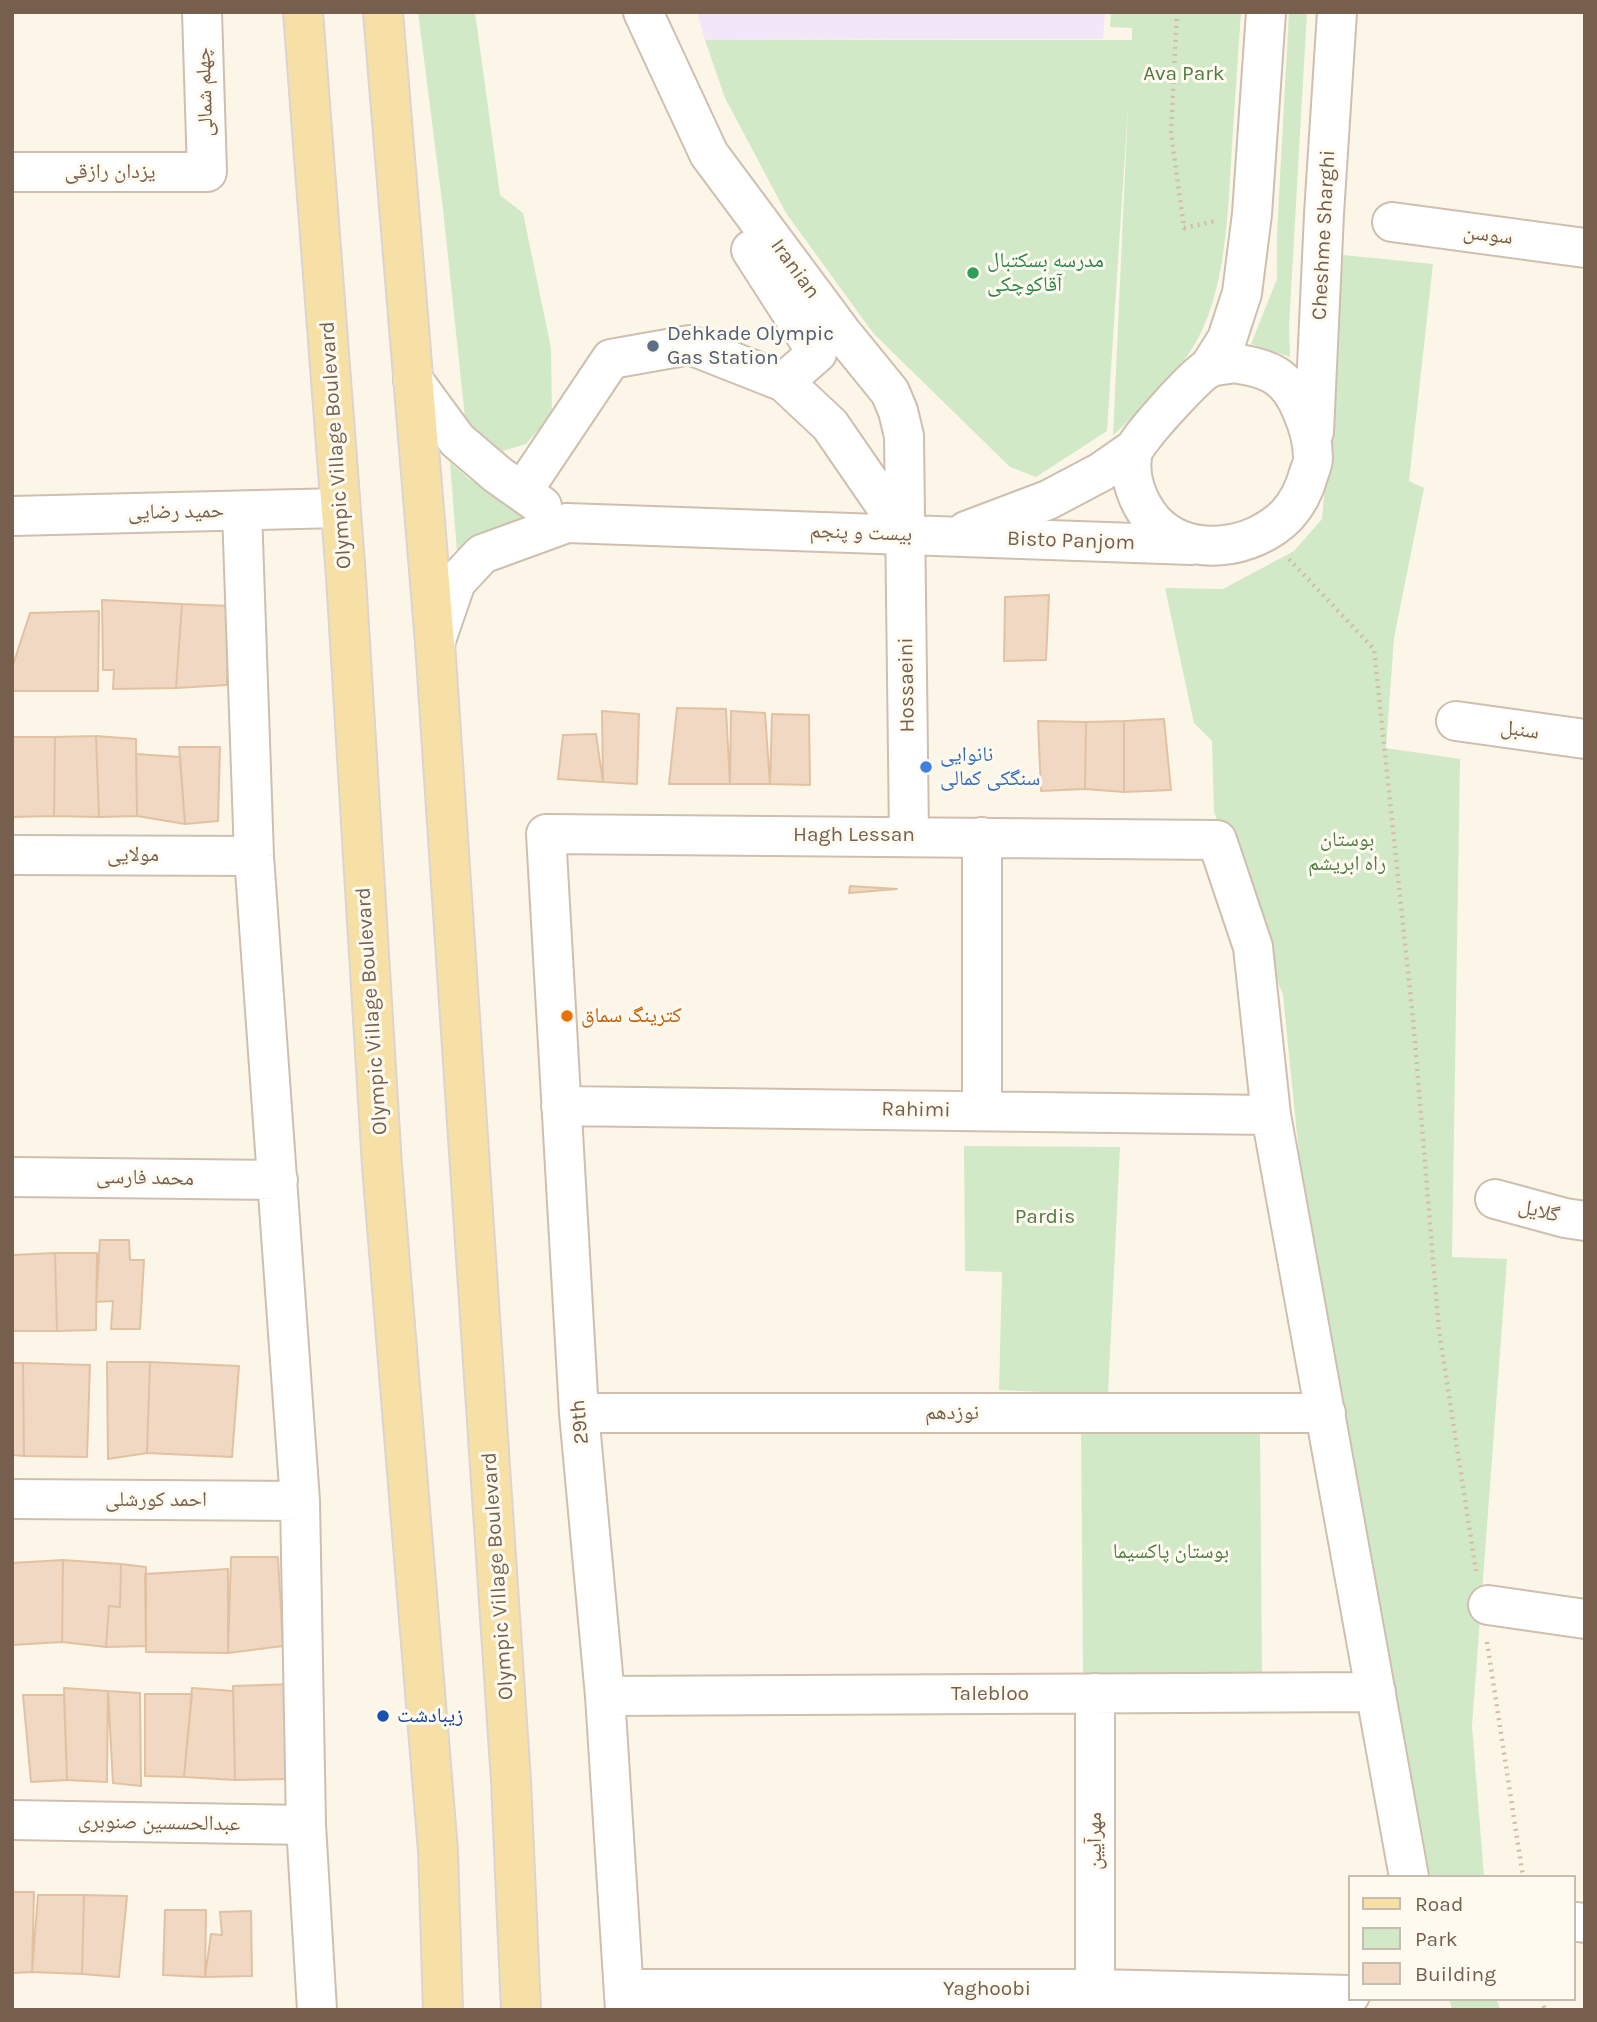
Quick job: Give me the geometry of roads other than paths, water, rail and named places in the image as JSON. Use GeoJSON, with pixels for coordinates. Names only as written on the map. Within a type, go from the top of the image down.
{"type":"FeatureCollection","features":[{"type":"Feature","properties":{"kind":"main road","name":"Olympic Village Boulevard"},"geometry":{"type":"LineString","coordinates":[[303,12],[340,508],[382,1166],[438,1851],[443,2010]]}},
{"type":"Feature","properties":{"kind":"main road","name":"Olympic Village Boulevard"},"geometry":{"type":"LineString","coordinates":[[383,12],[435,643],[511,1781],[521,2010]]}},
{"type":"Feature","properties":{"kind":"street","name":"چهلم شمالی"},"geometry":{"type":"LineString","coordinates":[[202,12],[207,172]]}},
{"type":"Feature","properties":{"kind":"street","name":"Iranian"},"geometry":{"type":"LineString","coordinates":[[643,12],[709,154],[890,392],[904,436],[905,534]]}},
{"type":"Feature","properties":{"kind":"street"},"geometry":{"type":"LineString","coordinates":[[1208,369],[1233,363],[1260,366],[1281,378],[1297,399],[1308,425],[1313,458],[1305,489],[1287,514],[1264,532],[1235,543],[1210,546],[1191,545],[1154,522],[1135,490],[1132,468],[1134,449],[1169,407],[1208,369],[1227,340],[1242,293],[1252,214],[1266,12]]}},
{"type":"Feature","properties":{"kind":"street","name":"Cheshme Sharghi"},"geometry":{"type":"LineString","coordinates":[[1313,458],[1324,214],[1338,12]]}},
{"type":"Feature","properties":{"kind":"street"},"geometry":{"type":"LineString","coordinates":[[698,129],[701,170],[817,353],[784,382]]}},
{"type":"Feature","properties":{"kind":"street","name":"یزدان رازقی"},"geometry":{"type":"LineString","coordinates":[[12,172],[207,172]]}},
{"type":"Feature","properties":{"kind":"street","name":"سوسن"},"geometry":{"type":"LineString","coordinates":[[1392,222],[1585,248]]}},
{"type":"Feature","properties":{"kind":"street"},"geometry":{"type":"LineString","coordinates":[[522,492],[611,359],[690,345],[784,382],[830,425],[905,534]]}},
{"type":"Feature","properties":{"kind":"street"},"geometry":{"type":"LineString","coordinates":[[413,380],[457,440],[498,475],[567,523]]}},
{"type":"Feature","properties":{"kind":"street","name":"بیست و پنجم"},"geometry":{"type":"LineString","coordinates":[[567,523],[951,537],[1048,500],[1101,472],[1134,449]]}},
{"type":"Feature","properties":{"kind":"street","name":"حمید رضایی"},"geometry":{"type":"LineString","coordinates":[[12,516],[340,508]]}},
{"type":"Feature","properties":{"kind":"street"},"geometry":{"type":"LineString","coordinates":[[242,511],[254,856],[300,1501],[306,1825],[317,2010]]}},
{"type":"Feature","properties":{"kind":"street"},"geometry":{"type":"LineString","coordinates":[[435,643],[456,582],[482,555],[567,523]]}},
{"type":"Feature","properties":{"kind":"street","name":"Hossaeini"},"geometry":{"type":"LineString","coordinates":[[905,534],[909,835]]}},
{"type":"Feature","properties":{"kind":"street","name":"Bisto Panjom"},"geometry":{"type":"LineString","coordinates":[[951,537],[1191,545]]}},
{"type":"Feature","properties":{"kind":"street","name":"سنبل"},"geometry":{"type":"LineString","coordinates":[[1456,721],[1585,739]]}},
{"type":"Feature","properties":{"kind":"street","name":"Hagh Lessan"},"geometry":{"type":"LineString","coordinates":[[545,834],[909,835],[1217,840],[1253,947],[1271,1115]]}},
{"type":"Feature","properties":{"kind":"street","name":"29th"},"geometry":{"type":"LineString","coordinates":[[545,834],[579,1413],[605,1696],[625,1999]]}},
{"type":"Feature","properties":{"kind":"street"},"geometry":{"type":"LineString","coordinates":[[982,837],[982,1111]]}},
{"type":"Feature","properties":{"kind":"street","name":"مولایی"},"geometry":{"type":"LineString","coordinates":[[12,855],[254,856]]}},
{"type":"Feature","properties":{"kind":"street","name":"Rahimi"},"geometry":{"type":"LineString","coordinates":[[561,1106],[1271,1115]]}},
{"type":"Feature","properties":{"kind":"street"},"geometry":{"type":"LineString","coordinates":[[1271,1115],[1409,1875]]}},
{"type":"Feature","properties":{"kind":"street","name":"محمد فارسی"},"geometry":{"type":"LineString","coordinates":[[12,1177],[278,1180]]}},
{"type":"Feature","properties":{"kind":"street","name":"گلایل"},"geometry":{"type":"LineString","coordinates":[[1495,1199],[1585,1221]]}},
{"type":"Feature","properties":{"kind":"street","name":"نوزدهم"},"geometry":{"type":"LineString","coordinates":[[579,1413],[1326,1413]]}},
{"type":"Feature","properties":{"kind":"street","name":"احمد کورشلی"},"geometry":{"type":"LineString","coordinates":[[12,1499],[300,1501]]}},
{"type":"Feature","properties":{"kind":"street"},"geometry":{"type":"LineString","coordinates":[[1483,1604],[1585,1619]]}},
{"type":"Feature","properties":{"kind":"street","name":"Talebloo"},"geometry":{"type":"LineString","coordinates":[[605,1696],[1376,1692]]}},
{"type":"Feature","properties":{"kind":"street","name":"مهرآیین"},"geometry":{"type":"LineString","coordinates":[[1095,1693],[1095,1989]]}},
{"type":"Feature","properties":{"kind":"street","name":"عبدالحسسین صنوبری"},"geometry":{"type":"LineString","coordinates":[[12,1820],[306,1825]]}},
{"type":"Feature","properties":{"kind":"street","name":"Yaghoobi"},"geometry":{"type":"LineString","coordinates":[[625,1999],[1095,1989],[1248,2002],[1348,1995]]}},
{"type":"Feature","properties":{"kind":"place","name":"مدرسه بسکتبال آقاکوچکی"},"geometry":{"type":"Point","coordinates":[973,273]}},
{"type":"Feature","properties":{"kind":"place","name":"Dehkade Olympic Gas Station"},"geometry":{"type":"Point","coordinates":[653,346]}},
{"type":"Feature","properties":{"kind":"place","name":"نانوایی سنگکی کمالی"},"geometry":{"type":"Point","coordinates":[926,767]}},
{"type":"Feature","properties":{"kind":"place","name":"کترینگ سماق"},"geometry":{"type":"Point","coordinates":[567,1016]}},
{"type":"Feature","properties":{"kind":"place","name":"زیبادشت"},"geometry":{"type":"Point","coordinates":[383,1716]}},
{"type":"Feature","properties":{"kind":"park label","name":"Ava Park"},"geometry":{"type":"Point","coordinates":[1184,74]}},
{"type":"Feature","properties":{"kind":"park label","name":"بوستان راه ابریشم"},"geometry":{"type":"Point","coordinates":[1347,852]}},
{"type":"Feature","properties":{"kind":"park label","name":"Pardis"},"geometry":{"type":"Point","coordinates":[1045,1217]}},
{"type":"Feature","properties":{"kind":"park label","name":"بوستان پاکسیما"},"geometry":{"type":"Point","coordinates":[1171,1552]}}]}
